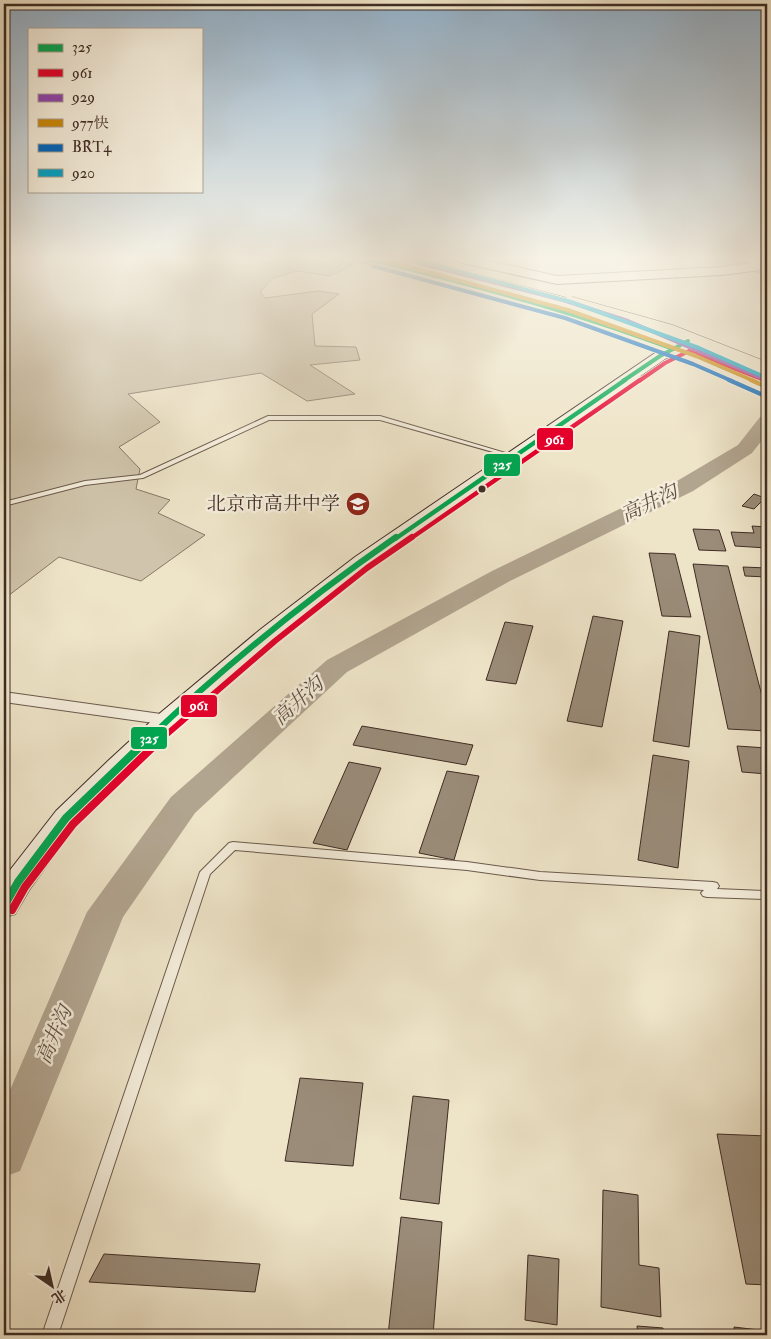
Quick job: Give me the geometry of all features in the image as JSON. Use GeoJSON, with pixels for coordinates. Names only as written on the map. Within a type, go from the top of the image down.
{"type":"FeatureCollection","features":[{"type":"Feature","properties":{"kind":"highway"},"geometry":{"type":"LineString","coordinates":[[597,320],[765,379]]}},
{"type":"Feature","properties":{"kind":"highway"},"geometry":{"type":"LineString","coordinates":[[619,320],[765,379]]}},
{"type":"Feature","properties":{"kind":"street"},"geometry":{"type":"LineString","coordinates":[[598,320],[680,345]]}},
{"type":"Feature","properties":{"kind":"street"},"geometry":{"type":"LineString","coordinates":[[616,320],[765,379]]}},
{"type":"Feature","properties":{"kind":"street"},"geometry":{"type":"LineString","coordinates":[[4,906],[18,882],[66,818],[118,766],[168,720],[316,596],[362,562],[680,345]]}},
{"type":"Feature","properties":{"kind":"street"},"geometry":{"type":"LineString","coordinates":[[4,697],[168,720]]}},
{"type":"Feature","properties":{"kind":"lane"},"geometry":{"type":"LineString","coordinates":[[4,504],[85,483],[141,476],[268,418],[380,418],[516,457]]}},
{"type":"Feature","properties":{"kind":"lane"},"geometry":{"type":"LineString","coordinates":[[50,1335],[205,872],[232,846],[467,866],[540,876],[712,886],[708,893],[767,895]]}},
{"type":"Feature","properties":{"kind":"shaded area"},"geometry":{"type":"Polygon","coordinates":[[[4,320],[313,320],[315,346],[356,347],[360,360],[310,365],[355,394],[307,401],[261,373],[128,394],[160,422],[119,447],[140,469],[136,489],[170,500],[158,513],[205,535],[141,581],[59,557],[4,599],[4,320]]]}},
{"type":"Feature","properties":{"kind":"building"},"geometry":{"type":"Polygon","coordinates":[[[754,494],[765,498],[754,509],[742,506],[754,494]]]}},
{"type":"Feature","properties":{"kind":"building"},"geometry":{"type":"Polygon","coordinates":[[[752,526],[767,527],[767,548],[735,546],[731,532],[754,533],[752,526]]]}},
{"type":"Feature","properties":{"kind":"building"},"geometry":{"type":"Polygon","coordinates":[[[693,529],[719,530],[726,551],[699,550],[693,529]]]}},
{"type":"Feature","properties":{"kind":"building"},"geometry":{"type":"Polygon","coordinates":[[[649,553],[675,554],[691,617],[662,616],[649,553]]]}},
{"type":"Feature","properties":{"kind":"building"},"geometry":{"type":"Polygon","coordinates":[[[693,564],[728,566],[767,715],[767,731],[728,729],[693,564]]]}},
{"type":"Feature","properties":{"kind":"building"},"geometry":{"type":"Polygon","coordinates":[[[743,567],[767,568],[767,577],[745,576],[743,567]]]}},
{"type":"Feature","properties":{"kind":"building"},"geometry":{"type":"Polygon","coordinates":[[[593,616],[623,621],[602,727],[567,721],[593,616]]]}},
{"type":"Feature","properties":{"kind":"building"},"geometry":{"type":"Polygon","coordinates":[[[505,622],[533,626],[516,684],[486,680],[505,622]]]}},
{"type":"Feature","properties":{"kind":"building"},"geometry":{"type":"Polygon","coordinates":[[[669,631],[700,636],[689,747],[653,741],[669,631]]]}},
{"type":"Feature","properties":{"kind":"building"},"geometry":{"type":"Polygon","coordinates":[[[362,726],[473,745],[466,765],[353,745],[362,726]]]}},
{"type":"Feature","properties":{"kind":"building"},"geometry":{"type":"Polygon","coordinates":[[[737,746],[767,748],[767,774],[742,772],[737,746]]]}},
{"type":"Feature","properties":{"kind":"building"},"geometry":{"type":"Polygon","coordinates":[[[653,755],[689,761],[678,868],[638,860],[653,755]]]}},
{"type":"Feature","properties":{"kind":"building"},"geometry":{"type":"Polygon","coordinates":[[[349,762],[381,768],[347,850],[313,843],[349,762]]]}},
{"type":"Feature","properties":{"kind":"building"},"geometry":{"type":"Polygon","coordinates":[[[447,771],[479,776],[454,860],[419,853],[447,771]]]}},
{"type":"Feature","properties":{"kind":"building"},"geometry":{"type":"Polygon","coordinates":[[[300,1078],[363,1083],[353,1166],[285,1161],[300,1078]]]}},
{"type":"Feature","properties":{"kind":"building"},"geometry":{"type":"Polygon","coordinates":[[[413,1096],[449,1100],[439,1204],[400,1199],[413,1096]]]}},
{"type":"Feature","properties":{"kind":"building"},"geometry":{"type":"Polygon","coordinates":[[[717,1134],[767,1136],[767,1285],[746,1284],[717,1134]]]}},
{"type":"Feature","properties":{"kind":"building"},"geometry":{"type":"Polygon","coordinates":[[[603,1190],[638,1195],[639,1265],[659,1268],[661,1317],[601,1307],[603,1190]]]}},
{"type":"Feature","properties":{"kind":"building"},"geometry":{"type":"Polygon","coordinates":[[[401,1217],[442,1222],[433,1335],[388,1335],[401,1217]]]}},
{"type":"Feature","properties":{"kind":"building"},"geometry":{"type":"Polygon","coordinates":[[[104,1254],[260,1264],[255,1292],[89,1282],[104,1254]]]}},
{"type":"Feature","properties":{"kind":"building"},"geometry":{"type":"Polygon","coordinates":[[[528,1255],[559,1259],[557,1325],[525,1320],[528,1255]]]}},
{"type":"Feature","properties":{"kind":"building"},"geometry":{"type":"Polygon","coordinates":[[[637,1326],[663,1328],[663,1335],[638,1335],[637,1326]]]}},
{"type":"Feature","properties":{"kind":"building"},"geometry":{"type":"Polygon","coordinates":[[[734,1327],[767,1331],[767,1335],[735,1335],[734,1327]]]}},
{"type":"Feature","properties":{"kind":"waterway","name":"高井沟"},"geometry":{"type":"LineString","coordinates":[[4,1156],[106,912],[183,805],[337,666],[501,576],[685,486],[745,449],[767,421]]}},
{"type":"Feature","properties":{"kind":"transit line","name":"BRT4"},"geometry":{"type":"LineString","coordinates":[[572,320],[693,364],[763,395]]}},
{"type":"Feature","properties":{"kind":"transit line","name":"325"},"geometry":{"type":"LineString","coordinates":[[595,320],[673,349]]}},
{"type":"Feature","properties":{"kind":"transit line","name":"977快"},"geometry":{"type":"LineString","coordinates":[[597,320],[696,356],[767,387]]}},
{"type":"Feature","properties":{"kind":"transit line","name":"920"},"geometry":{"type":"LineString","coordinates":[[622,320],[699,348],[767,378]]}},
{"type":"Feature","properties":{"kind":"transit line","name":"929"},"geometry":{"type":"LineString","coordinates":[[626,320],[767,380]]}},
{"type":"Feature","properties":{"kind":"transit line","name":"325"},"geometry":{"type":"LineString","coordinates":[[4,906],[18,882],[66,818],[168,720],[269,634],[362,561],[660,356],[688,341]]}},
{"type":"Feature","properties":{"kind":"transit line","name":"961"},"geometry":{"type":"LineString","coordinates":[[12,910],[25,887],[73,824],[174,727],[275,641],[367,568],[665,363],[689,351],[764,380]]}},
{"type":"Feature","properties":{"kind":"place","name":"北京市高井中学"},"geometry":{"type":"Point","coordinates":[358,504]}}]}
